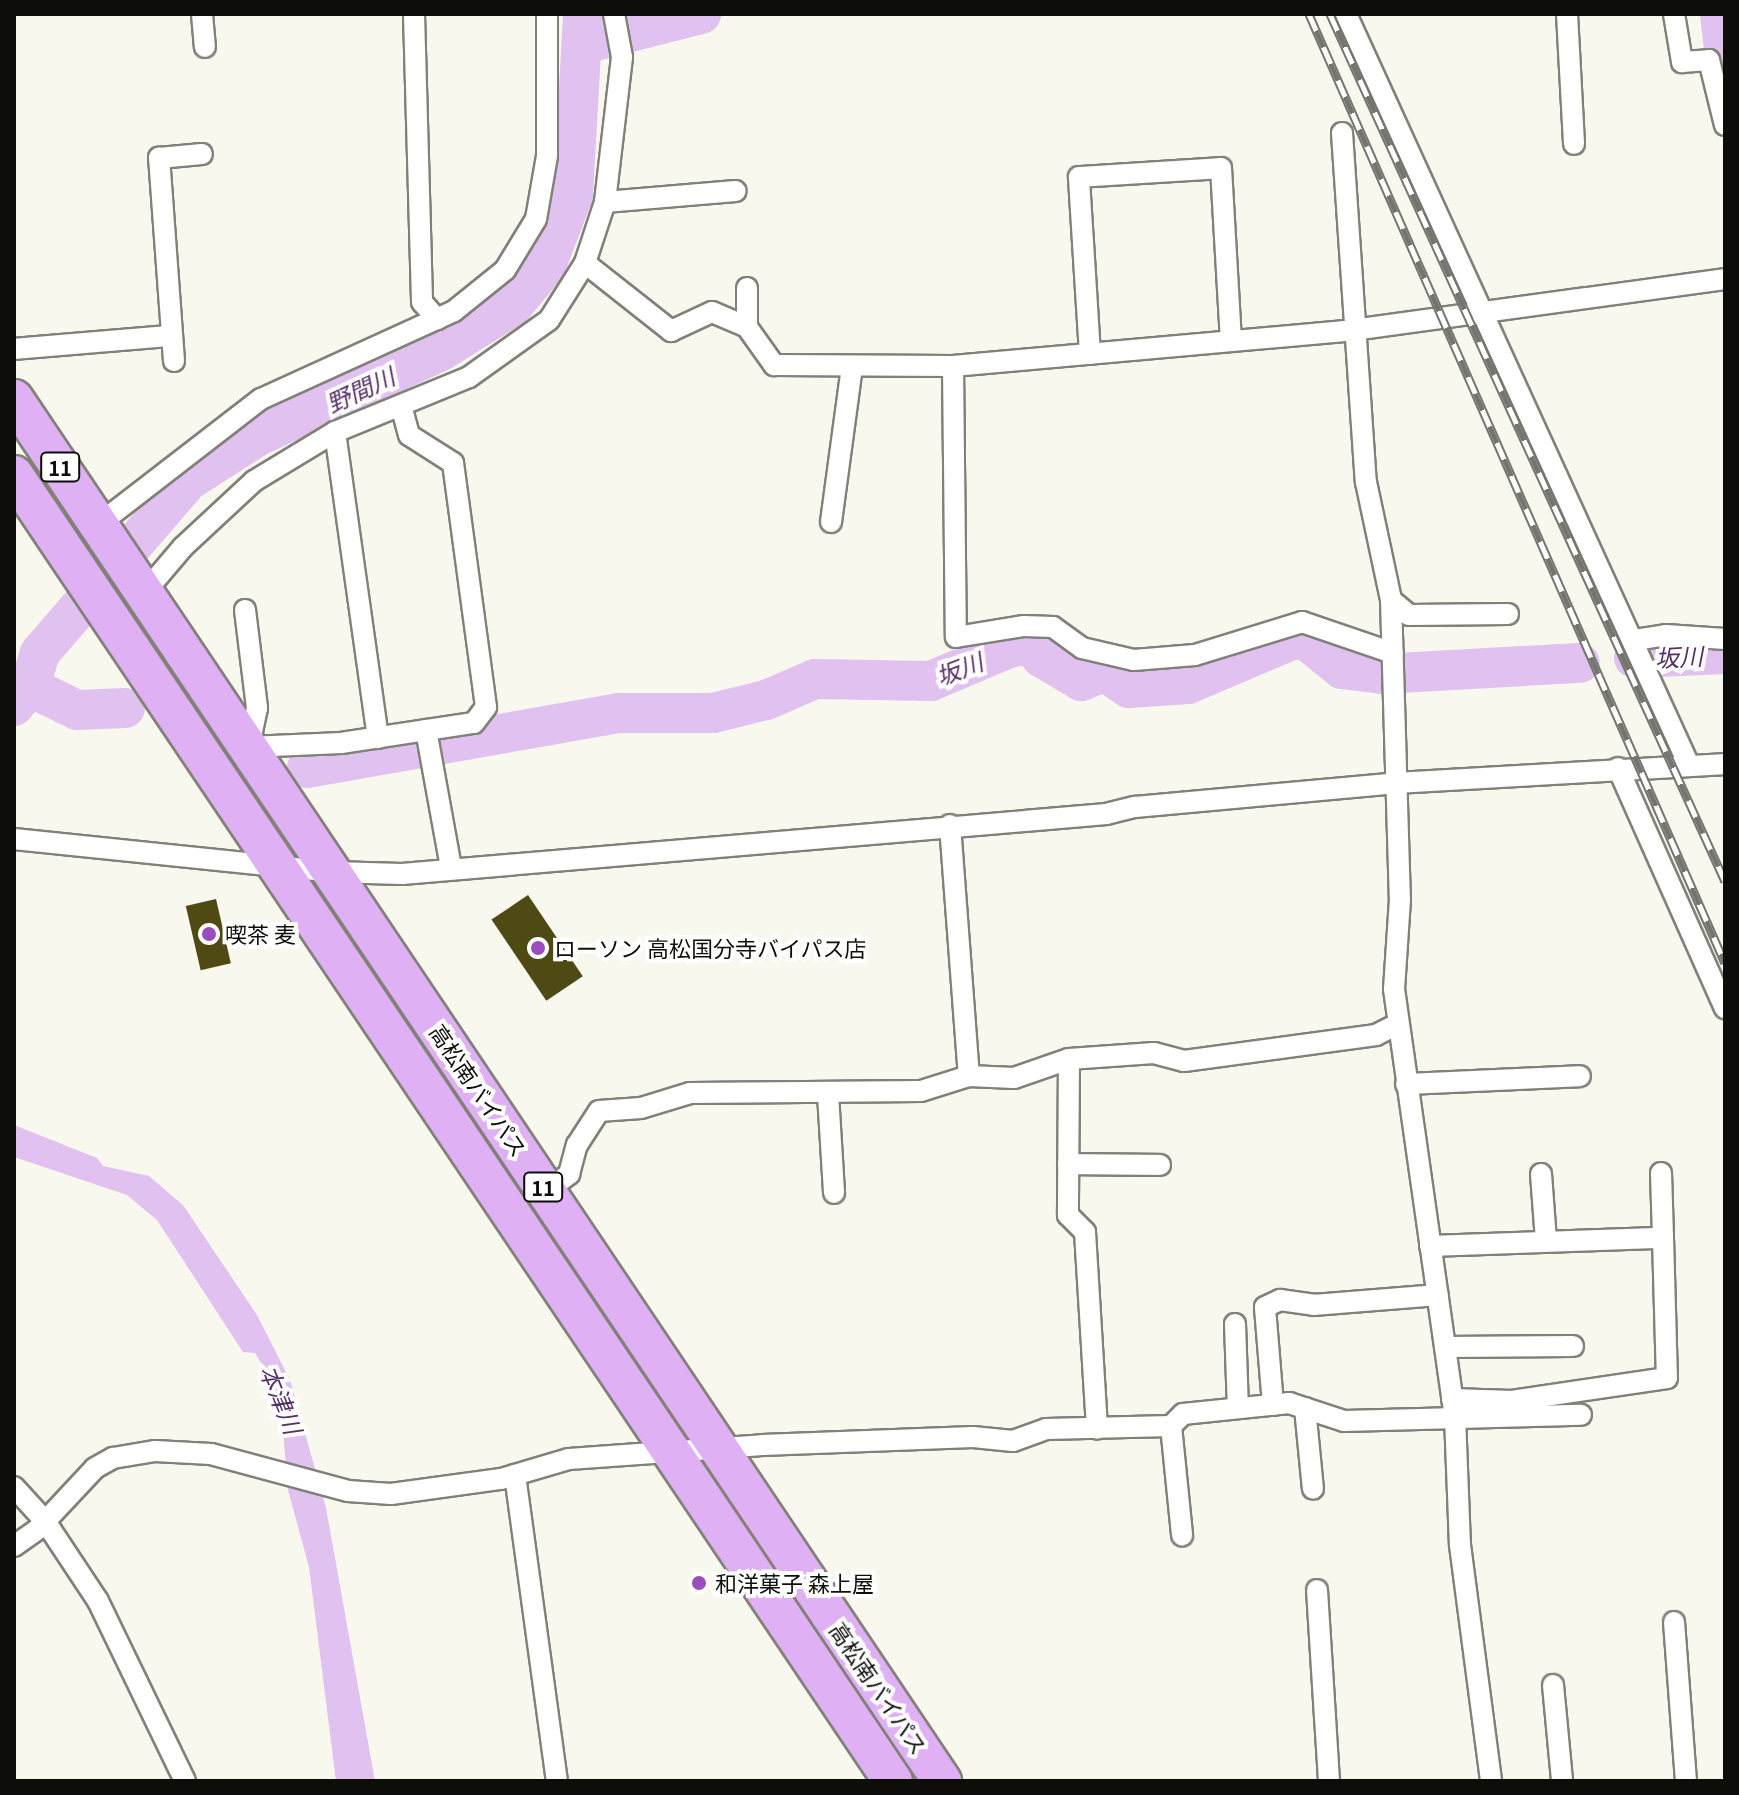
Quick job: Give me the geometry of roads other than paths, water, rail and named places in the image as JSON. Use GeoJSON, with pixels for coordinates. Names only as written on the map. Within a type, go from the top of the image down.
{"type":"FeatureCollection","features":[{"type":"Feature","properties":{"kind":"highway","name":"高松南バイパス"},"geometry":{"type":"LineString","coordinates":[[14,399],[942,1781]]}},
{"type":"Feature","properties":{"kind":"highway","name":"高松南バイパス"},"geometry":{"type":"LineString","coordinates":[[14,475],[273,865],[893,1781]]}},
{"type":"Feature","properties":{"kind":"street"},"geometry":{"type":"LineString","coordinates":[[202,14],[205,47]]}},
{"type":"Feature","properties":{"kind":"street"},"geometry":{"type":"LineString","coordinates":[[414,14],[422,302],[437,319]]}},
{"type":"Feature","properties":{"kind":"street"},"geometry":{"type":"LineString","coordinates":[[102,530],[261,399],[437,319],[505,270],[536,219],[547,156],[547,14]]}},
{"type":"Feature","properties":{"kind":"street"},"geometry":{"type":"LineString","coordinates":[[1346,14],[1635,640],[1688,763]]}},
{"type":"Feature","properties":{"kind":"street"},"geometry":{"type":"LineString","coordinates":[[1567,14],[1574,144]]}},
{"type":"Feature","properties":{"kind":"street"},"geometry":{"type":"LineString","coordinates":[[1674,14],[1682,62],[1709,60],[1725,125]]}},
{"type":"Feature","properties":{"kind":"street"},"geometry":{"type":"LineString","coordinates":[[144,593],[183,547],[254,481],[335,432],[469,377],[549,320],[585,263],[605,202],[622,57],[614,17]]}},
{"type":"Feature","properties":{"kind":"street"},"geometry":{"type":"LineString","coordinates":[[1342,133],[1353,330],[1366,482],[1391,600],[1400,899],[1394,989],[1454,1407],[1460,1545],[1491,1781]]}},
{"type":"Feature","properties":{"kind":"street"},"geometry":{"type":"LineString","coordinates":[[174,361],[159,158],[202,154]]}},
{"type":"Feature","properties":{"kind":"street"},"geometry":{"type":"LineString","coordinates":[[1090,354],[1079,177],[1221,168],[1231,341]]}},
{"type":"Feature","properties":{"kind":"street"},"geometry":{"type":"LineString","coordinates":[[605,202],[736,191]]}},
{"type":"Feature","properties":{"kind":"street"},"geometry":{"type":"LineString","coordinates":[[585,263],[671,331],[712,312],[747,327],[774,365],[953,366],[1090,354],[1353,330],[1725,279]]}},
{"type":"Feature","properties":{"kind":"street"},"geometry":{"type":"LineString","coordinates":[[747,288],[747,327]]}},
{"type":"Feature","properties":{"kind":"street"},"geometry":{"type":"LineString","coordinates":[[14,349],[170,336]]}},
{"type":"Feature","properties":{"kind":"street"},"geometry":{"type":"LineString","coordinates":[[831,522],[852,366]]}},
{"type":"Feature","properties":{"kind":"street"},"geometry":{"type":"LineString","coordinates":[[953,366],[956,637],[1024,626],[1053,627],[1082,648],[1134,660],[1195,655],[1302,622],[1393,665]]}},
{"type":"Feature","properties":{"kind":"street"},"geometry":{"type":"LineString","coordinates":[[245,610],[257,708],[249,747],[378,738],[428,743],[474,723],[486,707],[453,463],[409,435],[401,405]]}},
{"type":"Feature","properties":{"kind":"street"},"geometry":{"type":"LineString","coordinates":[[335,432],[378,738]]}},
{"type":"Feature","properties":{"kind":"street"},"geometry":{"type":"LineString","coordinates":[[1391,600],[1409,615],[1508,614]]}},
{"type":"Feature","properties":{"kind":"street"},"geometry":{"type":"LineString","coordinates":[[1635,640],[1666,635],[1725,639]]}},
{"type":"Feature","properties":{"kind":"street"},"geometry":{"type":"LineString","coordinates":[[428,743],[451,868]]}},
{"type":"Feature","properties":{"kind":"street"},"geometry":{"type":"LineString","coordinates":[[14,839],[332,872],[402,874],[1397,783],[1688,763],[1725,764]]}},
{"type":"Feature","properties":{"kind":"street"},"geometry":{"type":"LineString","coordinates":[[1618,768],[1725,1008]]}},
{"type":"Feature","properties":{"kind":"street"},"geometry":{"type":"LineString","coordinates":[[950,825],[969,1076]]}},
{"type":"Feature","properties":{"kind":"street"},"geometry":{"type":"LineString","coordinates":[[546,1191],[569,1174],[577,1145],[599,1111],[641,1108],[690,1093],[921,1091],[969,1076],[1014,1078],[1069,1059],[1154,1053],[1184,1061],[1376,1035],[1398,1024]]}},
{"type":"Feature","properties":{"kind":"street"},"geometry":{"type":"LineString","coordinates":[[1069,1059],[1068,1215],[1085,1232],[1097,1429]]}},
{"type":"Feature","properties":{"kind":"street"},"geometry":{"type":"LineString","coordinates":[[1406,1084],[1580,1076]]}},
{"type":"Feature","properties":{"kind":"street"},"geometry":{"type":"LineString","coordinates":[[828,1094],[834,1193]]}},
{"type":"Feature","properties":{"kind":"street"},"geometry":{"type":"LineString","coordinates":[[1068,1164],[1160,1165]]}},
{"type":"Feature","properties":{"kind":"street"},"geometry":{"type":"LineString","coordinates":[[14,1546],[45,1521],[80,1481],[113,1458],[174,1449],[348,1491],[391,1494],[515,1475],[569,1459],[973,1437],[1013,1441],[1046,1429],[1171,1426],[1183,1414],[1273,1405],[1305,1408],[1344,1421],[1667,1378],[1661,1173]]}},
{"type":"Feature","properties":{"kind":"street"},"geometry":{"type":"LineString","coordinates":[[1541,1174],[1546,1241]]}},
{"type":"Feature","properties":{"kind":"street"},"geometry":{"type":"LineString","coordinates":[[1430,1246],[1663,1238]]}},
{"type":"Feature","properties":{"kind":"street"},"geometry":{"type":"LineString","coordinates":[[1273,1405],[1265,1307],[1280,1300],[1314,1305],[1438,1295]]}},
{"type":"Feature","properties":{"kind":"street"},"geometry":{"type":"LineString","coordinates":[[1235,1324],[1238,1408]]}},
{"type":"Feature","properties":{"kind":"street"},"geometry":{"type":"LineString","coordinates":[[1445,1347],[1573,1346]]}},
{"type":"Feature","properties":{"kind":"street"},"geometry":{"type":"LineString","coordinates":[[1454,1407],[1581,1415]]}},
{"type":"Feature","properties":{"kind":"street"},"geometry":{"type":"LineString","coordinates":[[1305,1408],[1313,1489]]}},
{"type":"Feature","properties":{"kind":"street"},"geometry":{"type":"LineString","coordinates":[[1171,1426],[1182,1535]]}},
{"type":"Feature","properties":{"kind":"street"},"geometry":{"type":"LineString","coordinates":[[515,1475],[557,1781]]}},
{"type":"Feature","properties":{"kind":"street"},"geometry":{"type":"LineString","coordinates":[[14,1487],[45,1521],[98,1601],[185,1781]]}},
{"type":"Feature","properties":{"kind":"street"},"geometry":{"type":"LineString","coordinates":[[1317,1590],[1329,1781]]}},
{"type":"Feature","properties":{"kind":"street"},"geometry":{"type":"LineString","coordinates":[[1674,1622],[1686,1781]]}},
{"type":"Feature","properties":{"kind":"street"},"geometry":{"type":"LineString","coordinates":[[1553,1685],[1562,1781]]}},
{"type":"Feature","properties":{"kind":"water","name":"本津川"},"geometry":{"type":"Polygon","coordinates":[[[14,1125],[97,1158],[103,1166],[149,1176],[183,1205],[257,1315],[290,1380],[326,1508],[375,1781],[336,1781],[309,1567],[288,1490],[282,1419],[270,1377],[255,1353],[243,1352],[157,1220],[127,1195],[14,1157],[14,1125]]]}},
{"type":"Feature","properties":{"kind":"waterway","name":"野間川"},"geometry":{"type":"LineString","coordinates":[[14,706],[30,687],[40,653],[188,481],[258,436],[441,351],[513,306],[546,266],[573,195],[583,14]]}},
{"type":"Feature","properties":{"kind":"waterway"},"geometry":{"type":"LineString","coordinates":[[584,44],[701,14]]}},
{"type":"Feature","properties":{"kind":"waterway"},"geometry":{"type":"LineString","coordinates":[[1720,14],[1725,57]]}},
{"type":"Feature","properties":{"kind":"waterway","name":"坂川"},"geometry":{"type":"LineString","coordinates":[[307,768],[618,713],[713,713],[766,700],[815,679],[931,681],[1009,648],[1034,643],[1041,657],[1081,681],[1105,672],[1129,688],[1188,684],[1294,639],[1307,641],[1342,669],[1381,674],[1580,663]]}},
{"type":"Feature","properties":{"kind":"waterway","name":"坂川"},"geometry":{"type":"LineString","coordinates":[[1634,658],[1725,654]]}},
{"type":"Feature","properties":{"kind":"waterway","name":"坂川"},"geometry":{"type":"LineString","coordinates":[[30,687],[77,710],[125,708]]}},
{"type":"Feature","properties":{"kind":"railway"},"geometry":{"type":"LineString","coordinates":[[1309,14],[1725,963]]}},
{"type":"Feature","properties":{"kind":"railway"},"geometry":{"type":"LineString","coordinates":[[1330,14],[1725,881]]}},
{"type":"Feature","properties":{"kind":"place","name":"喫茶 麦"},"geometry":{"type":"Point","coordinates":[209,934]}},
{"type":"Feature","properties":{"kind":"place","name":"ローソン 高松国分寺バイパス店"},"geometry":{"type":"Point","coordinates":[538,948]}},
{"type":"Feature","properties":{"kind":"place","name":"和洋菓子 森上屋"},"geometry":{"type":"Point","coordinates":[699,1583]}}]}
